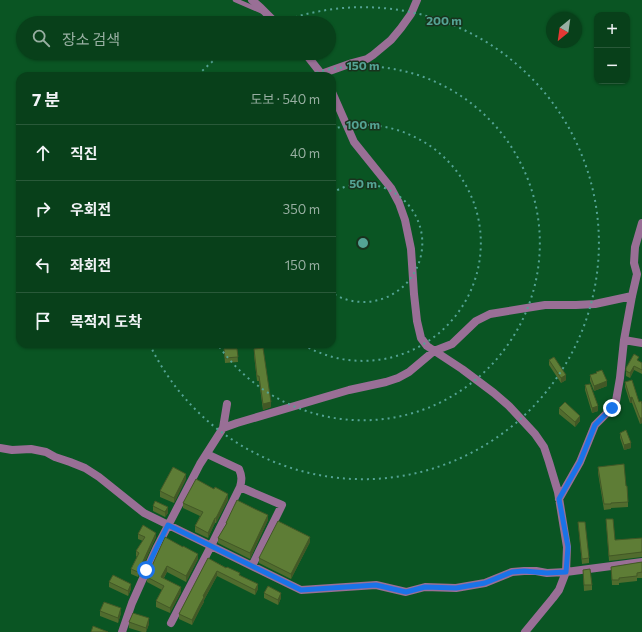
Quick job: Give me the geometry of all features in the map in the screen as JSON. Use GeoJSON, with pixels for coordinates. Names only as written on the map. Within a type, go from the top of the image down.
{"type":"FeatureCollection","features":[{"type":"Feature","properties":{"kind":"street"},"geometry":{"type":"LineString","coordinates":[[252,0],[266,14]]}},
{"type":"Feature","properties":{"kind":"street"},"geometry":{"type":"LineString","coordinates":[[330,72],[373,56],[391,40],[401,28],[411,14],[417,0]]}},
{"type":"Feature","properties":{"kind":"street"},"geometry":{"type":"LineString","coordinates":[[310,60],[320,72]]}},
{"type":"Feature","properties":{"kind":"street"},"geometry":{"type":"LineString","coordinates":[[336,101],[354,142],[391,188],[399,203],[405,220],[411,249],[417,321],[421,338],[427,346],[462,368],[509,406],[535,434],[544,447],[559,499],[568,547],[566,572],[554,598],[525,632]]}},
{"type":"Feature","properties":{"kind":"street"},"geometry":{"type":"LineString","coordinates":[[559,499],[580,462],[595,425],[612,408],[616,401],[624,340],[637,274],[634,263],[635,247],[642,223]]}},
{"type":"Feature","properties":{"kind":"street"},"geometry":{"type":"LineString","coordinates":[[223,428],[349,390],[398,378],[409,372],[434,351],[452,344],[476,321],[490,314],[545,305],[595,304],[632,296]]}},
{"type":"Feature","properties":{"kind":"street"},"geometry":{"type":"LineString","coordinates":[[624,340],[642,343]]}},
{"type":"Feature","properties":{"kind":"street"},"geometry":{"type":"LineString","coordinates":[[122,632],[130,608],[157,547],[200,464],[223,428],[227,404]]}},
{"type":"Feature","properties":{"kind":"street"},"geometry":{"type":"LineString","coordinates":[[0,448],[12,450],[32,449],[46,452],[85,468],[99,477],[144,513],[301,590],[376,585],[406,592],[425,587],[456,588],[485,583],[512,572],[566,572],[642,562]]}},
{"type":"Feature","properties":{"kind":"street"},"geometry":{"type":"LineString","coordinates":[[171,623],[211,546],[242,480],[242,474],[239,469],[207,454]]}},
{"type":"Feature","properties":{"kind":"street"},"geometry":{"type":"LineString","coordinates":[[240,487],[282,505],[252,566]]}},
{"type":"Feature","properties":{"kind":"lane"},"geometry":{"type":"LineString","coordinates":[[235,0],[266,14]]}},
{"type":"Feature","properties":{"kind":"building"},"geometry":{"type":"Polygon","coordinates":[[[263,348],[271,402],[263,404],[259,376],[257,376],[254,349],[263,348]]]}},
{"type":"Feature","properties":{"kind":"building"},"geometry":{"type":"Polygon","coordinates":[[[224,349],[237,349],[238,357],[225,358],[224,349]]]}},
{"type":"Feature","properties":{"kind":"building"},"geometry":{"type":"Polygon","coordinates":[[[634,354],[639,357],[637,360],[642,363],[642,370],[634,366],[630,373],[626,371],[626,368],[634,354]]]}},
{"type":"Feature","properties":{"kind":"building"},"geometry":{"type":"Polygon","coordinates":[[[554,357],[566,375],[561,378],[549,360],[554,357]]]}},
{"type":"Feature","properties":{"kind":"building"},"geometry":{"type":"Polygon","coordinates":[[[602,370],[607,381],[594,386],[590,375],[602,370]]]}},
{"type":"Feature","properties":{"kind":"building"},"geometry":{"type":"Polygon","coordinates":[[[632,380],[639,402],[641,401],[642,404],[642,418],[640,418],[632,397],[630,398],[625,382],[632,380]]]}},
{"type":"Feature","properties":{"kind":"building"},"geometry":{"type":"Polygon","coordinates":[[[590,384],[598,406],[592,408],[585,385],[590,384]]]}},
{"type":"Feature","properties":{"kind":"building"},"geometry":{"type":"Polygon","coordinates":[[[565,402],[580,416],[575,422],[559,408],[565,402]]]}},
{"type":"Feature","properties":{"kind":"building"},"geometry":{"type":"Polygon","coordinates":[[[626,430],[631,443],[624,445],[620,433],[626,430]]]}},
{"type":"Feature","properties":{"kind":"building"},"geometry":{"type":"Polygon","coordinates":[[[624,464],[628,502],[604,504],[598,467],[624,464]]]}},
{"type":"Feature","properties":{"kind":"building"},"geometry":{"type":"Polygon","coordinates":[[[173,467],[186,474],[174,498],[160,491],[173,467]]]}},
{"type":"Feature","properties":{"kind":"building"},"geometry":{"type":"Polygon","coordinates":[[[196,479],[214,489],[215,487],[228,494],[208,533],[195,526],[203,512],[183,503],[196,479]]]}},
{"type":"Feature","properties":{"kind":"building"},"geometry":{"type":"Polygon","coordinates":[[[237,500],[268,515],[250,553],[218,538],[227,523],[237,500]]]}},
{"type":"Feature","properties":{"kind":"building"},"geometry":{"type":"Polygon","coordinates":[[[155,501],[168,507],[165,512],[153,506],[155,501]]]}},
{"type":"Feature","properties":{"kind":"building"},"geometry":{"type":"Polygon","coordinates":[[[606,519],[613,519],[615,540],[642,538],[642,552],[609,556],[606,519]]]}},
{"type":"Feature","properties":{"kind":"building"},"geometry":{"type":"Polygon","coordinates":[[[278,521],[310,537],[291,574],[259,558],[278,521]]]}},
{"type":"Feature","properties":{"kind":"building"},"geometry":{"type":"Polygon","coordinates":[[[578,522],[585,522],[589,558],[582,559],[578,522]]]}},
{"type":"Feature","properties":{"kind":"building"},"geometry":{"type":"Polygon","coordinates":[[[143,525],[156,533],[138,572],[131,569],[139,553],[136,551],[145,537],[138,534],[143,525]]]}},
{"type":"Feature","properties":{"kind":"building"},"geometry":{"type":"Polygon","coordinates":[[[165,537],[198,554],[186,576],[167,566],[161,577],[181,587],[170,608],[156,601],[164,586],[147,577],[165,537]]]}},
{"type":"Feature","properties":{"kind":"building"},"geometry":{"type":"Polygon","coordinates":[[[208,558],[226,568],[227,567],[240,573],[239,575],[258,584],[255,590],[217,571],[192,620],[179,614],[208,558]]]}},
{"type":"Feature","properties":{"kind":"building"},"geometry":{"type":"Polygon","coordinates":[[[642,562],[642,572],[637,573],[637,576],[612,580],[611,567],[642,562]]]}},
{"type":"Feature","properties":{"kind":"building"},"geometry":{"type":"Polygon","coordinates":[[[590,569],[592,585],[584,585],[583,570],[590,569]]]}},
{"type":"Feature","properties":{"kind":"building"},"geometry":{"type":"Polygon","coordinates":[[[113,575],[131,584],[128,591],[109,582],[113,575]]]}},
{"type":"Feature","properties":{"kind":"building"},"geometry":{"type":"Polygon","coordinates":[[[268,586],[281,593],[278,600],[264,593],[268,586]]]}},
{"type":"Feature","properties":{"kind":"building"},"geometry":{"type":"Polygon","coordinates":[[[104,602],[121,608],[118,618],[100,611],[104,602]]]}},
{"type":"Feature","properties":{"kind":"building"},"geometry":{"type":"Polygon","coordinates":[[[133,613],[149,618],[146,628],[129,622],[133,613]]]}},
{"type":"Feature","properties":{"kind":"building"},"geometry":{"type":"Polygon","coordinates":[[[93,626],[108,632],[91,632],[93,626]]]}},
{"type":"Feature","properties":{"kind":"route"},"geometry":{"type":"LineString","coordinates":[[146,570],[168,525],[301,590],[376,585],[406,592],[425,587],[456,588],[485,583],[512,572],[566,572],[568,547],[559,499],[580,462],[595,425],[612,408]]}}]}
